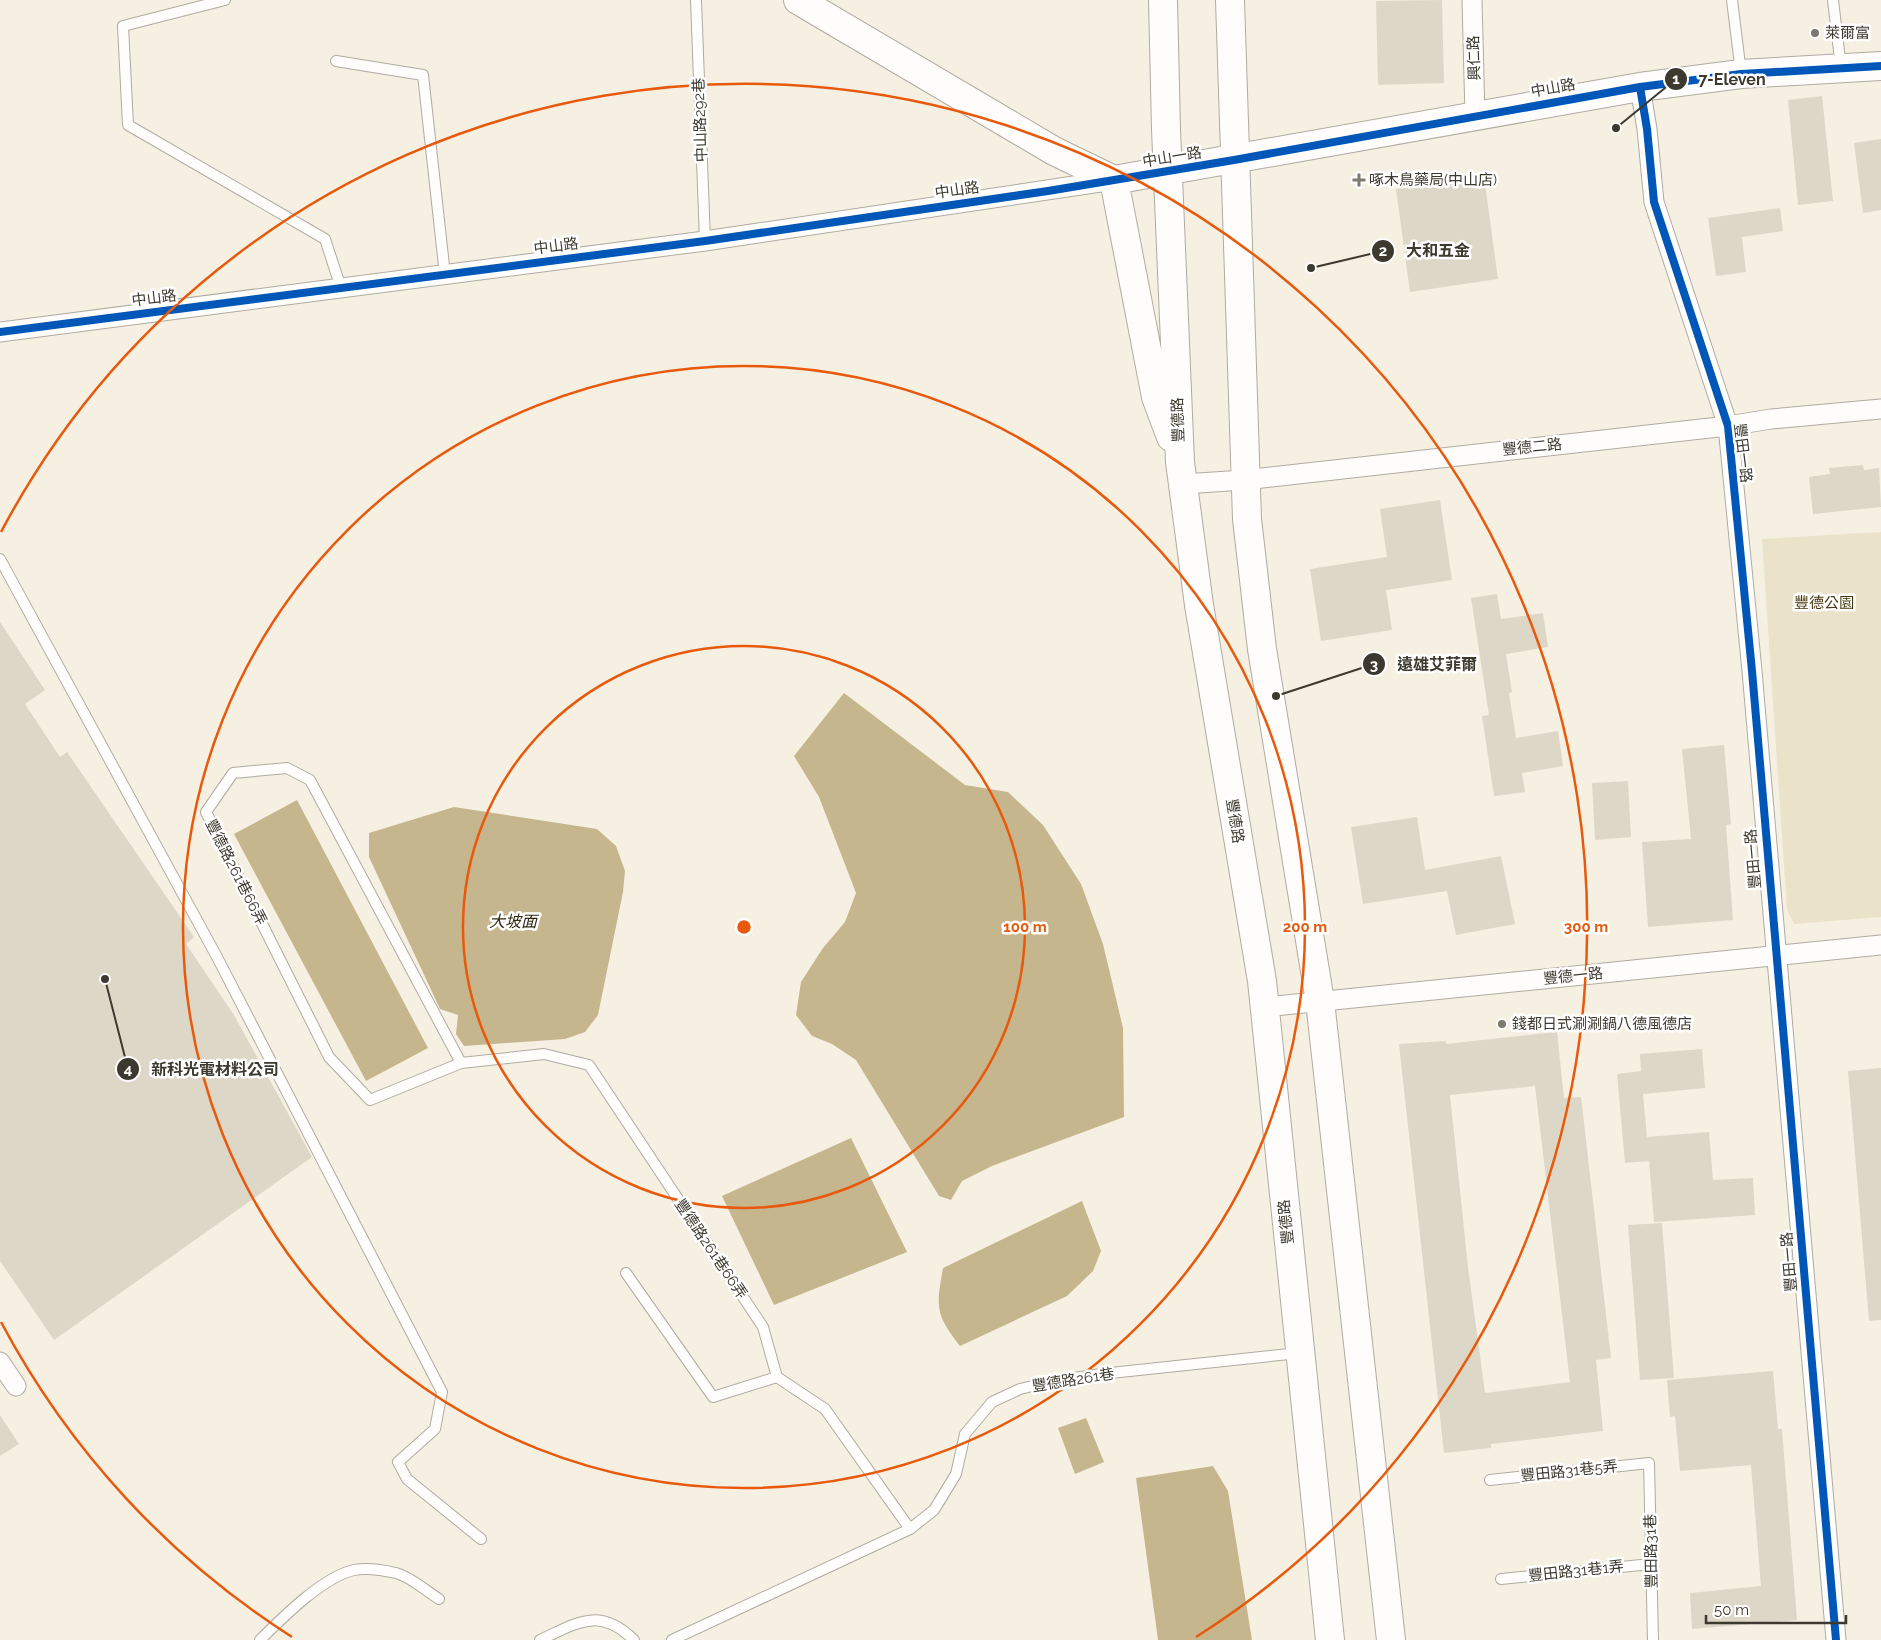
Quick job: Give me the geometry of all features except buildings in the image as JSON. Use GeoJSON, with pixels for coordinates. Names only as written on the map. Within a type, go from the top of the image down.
{"type":"FeatureCollection","features":[{"type":"Feature","properties":{"kind":"main road"},"geometry":{"type":"LineString","coordinates":[[798,0],[1054,151],[1114,180],[1156,397],[1182,473]]}},
{"type":"Feature","properties":{"kind":"main road","name":"豐德路"},"geometry":{"type":"LineString","coordinates":[[1163,0],[1168,172],[1182,473],[1199,605],[1265,1007],[1299,1353],[1330,1640]]}},
{"type":"Feature","properties":{"kind":"main road"},"geometry":{"type":"LineString","coordinates":[[1230,0],[1244,480],[1247,519],[1262,649],[1320,1002],[1392,1640]]}},
{"type":"Feature","properties":{"kind":"main road","name":"中山路"},"geometry":{"type":"LineString","coordinates":[[1234,160],[1640,87],[1742,74],[1881,66]]}},
{"type":"Feature","properties":{"kind":"main road","name":"中山一路"},"geometry":{"type":"LineString","coordinates":[[1114,180],[1234,160]]}},
{"type":"Feature","properties":{"kind":"street","name":"興仁路"},"geometry":{"type":"LineString","coordinates":[[1472,0],[1476,116]]}},
{"type":"Feature","properties":{"kind":"street","name":"豐田一路"},"geometry":{"type":"LineString","coordinates":[[1640,87],[1647,129],[1654,202],[1728,426],[1836,1640]]}},
{"type":"Feature","properties":{"kind":"street","name":"中山路"},"geometry":{"type":"LineString","coordinates":[[0,332],[704,241],[1114,180]]}},
{"type":"Feature","properties":{"kind":"street","name":"豐德二路"},"geometry":{"type":"LineString","coordinates":[[1182,473],[1244,480],[1728,426],[1771,419],[1881,409]]}},
{"type":"Feature","properties":{"kind":"street","name":"豐德一路"},"geometry":{"type":"LineString","coordinates":[[1265,1007],[1881,945]]}},
{"type":"Feature","properties":{"kind":"street"},"geometry":{"type":"LineString","coordinates":[[0,1362],[16,1386]]}},
{"type":"Feature","properties":{"kind":"lane"},"geometry":{"type":"LineString","coordinates":[[225,0],[123,26],[128,124],[325,239],[341,288]]}},
{"type":"Feature","properties":{"kind":"lane","name":"中山路292巷"},"geometry":{"type":"LineString","coordinates":[[696,0],[704,241]]}},
{"type":"Feature","properties":{"kind":"lane"},"geometry":{"type":"LineString","coordinates":[[1732,0],[1742,74]]}},
{"type":"Feature","properties":{"kind":"lane"},"geometry":{"type":"LineString","coordinates":[[1833,0],[1841,68]]}},
{"type":"Feature","properties":{"kind":"lane"},"geometry":{"type":"LineString","coordinates":[[336,61],[423,75],[445,275]]}},
{"type":"Feature","properties":{"kind":"lane"},"geometry":{"type":"LineString","coordinates":[[0,558],[217,958],[442,1392],[435,1429],[398,1462],[407,1479],[481,1539]]}},
{"type":"Feature","properties":{"kind":"lane","name":"豐德路261巷66弄"},"geometry":{"type":"LineString","coordinates":[[461,1063],[310,780],[287,768],[233,773],[206,812],[329,1057],[370,1100],[461,1063],[544,1054],[589,1065],[763,1327],[776,1377]]}},
{"type":"Feature","properties":{"kind":"lane"},"geometry":{"type":"LineString","coordinates":[[626,1273],[713,1397],[776,1377],[825,1409],[910,1529]]}},
{"type":"Feature","properties":{"kind":"lane","name":"豐德路261巷"},"geometry":{"type":"LineString","coordinates":[[675,1638],[910,1529],[934,1510],[956,1474],[964,1434],[992,1402],[1020,1388],[1101,1374],[1299,1353]]}},
{"type":"Feature","properties":{"kind":"lane","name":"豐田路31巷5弄"},"geometry":{"type":"LineString","coordinates":[[1490,1480],[1649,1463]]}},
{"type":"Feature","properties":{"kind":"lane","name":"豐田路31巷"},"geometry":{"type":"LineString","coordinates":[[1649,1463],[1653,1640]]}},
{"type":"Feature","properties":{"kind":"lane","name":"豐田路31巷1弄"},"geometry":{"type":"LineString","coordinates":[[1501,1579],[1651,1564]]}},
{"type":"Feature","properties":{"kind":"lane"},"geometry":{"type":"LineString","coordinates":[[260,1640],[289,1611],[340,1575],[356,1570],[373,1569],[398,1574],[439,1598]]}},
{"type":"Feature","properties":{"kind":"lane"},"geometry":{"type":"LineString","coordinates":[[540,1640],[577,1622],[602,1619],[626,1632],[634,1640]]}},
{"type":"Feature","properties":{"kind":"green space","name":"豐德公園"},"geometry":{"type":"Polygon","coordinates":[[[1881,532],[1881,917],[1794,924],[1787,910],[1762,539],[1881,532]]]}},
{"type":"Feature","properties":{"kind":"water"},"geometry":{"type":"Polygon","coordinates":[[[844,693],[965,785],[1008,792],[1043,825],[1081,884],[1103,944],[1123,1028],[1124,1117],[992,1166],[962,1181],[951,1200],[939,1196],[856,1060],[832,1044],[812,1036],[796,1015],[801,982],[823,948],[845,922],[856,893],[819,797],[794,756],[844,693]]]}},
{"type":"Feature","properties":{"kind":"water"},"geometry":{"type":"Polygon","coordinates":[[[297,800],[428,1048],[366,1081],[234,834],[297,800]]]}},
{"type":"Feature","properties":{"kind":"water","name":"大坡面"},"geometry":{"type":"Polygon","coordinates":[[[454,807],[597,829],[616,846],[625,871],[623,892],[598,1015],[585,1032],[565,1039],[464,1046],[456,1034],[458,1015],[440,1009],[369,857],[369,833],[454,807]]]}},
{"type":"Feature","properties":{"kind":"water"},"geometry":{"type":"Polygon","coordinates":[[[851,1138],[907,1252],[774,1305],[722,1196],[851,1138]]]}},
{"type":"Feature","properties":{"kind":"water"},"geometry":{"type":"Polygon","coordinates":[[[1082,1201],[1101,1251],[1093,1271],[1067,1296],[960,1346],[946,1326],[939,1310],[939,1292],[943,1268],[1082,1201]]]}},
{"type":"Feature","properties":{"kind":"water"},"geometry":{"type":"Polygon","coordinates":[[[1086,1418],[1104,1462],[1075,1474],[1058,1428],[1086,1418]]]}},
{"type":"Feature","properties":{"kind":"water"},"geometry":{"type":"Polygon","coordinates":[[[1213,1466],[1228,1491],[1252,1640],[1158,1640],[1136,1478],[1213,1466]]]}},
{"type":"Feature","properties":{"kind":"cycle path"},"geometry":{"type":"LineString","coordinates":[[0,332],[705,241],[1048,191],[1234,160],[1640,87],[1741,74],[1881,66]]}},
{"type":"Feature","properties":{"kind":"cycle path"},"geometry":{"type":"LineString","coordinates":[[1640,87],[1647,129],[1654,202],[1728,426],[1752,671],[1836,1640]]}},
{"type":"Feature","properties":{"kind":"place","name":"萊爾富"},"geometry":{"type":"Point","coordinates":[1815,33]}},
{"type":"Feature","properties":{"kind":"place","name":"7-Eleven"},"geometry":{"type":"Point","coordinates":[1616,128]}},
{"type":"Feature","properties":{"kind":"place","name":"啄木鳥藥局(中山店)"},"geometry":{"type":"Point","coordinates":[1359,180]}},
{"type":"Feature","properties":{"kind":"place","name":"大和五金"},"geometry":{"type":"Point","coordinates":[1311,268]}},
{"type":"Feature","properties":{"kind":"place","name":"遠雄艾菲爾"},"geometry":{"type":"Point","coordinates":[1276,696]}},
{"type":"Feature","properties":{"kind":"place","name":"新科光電材料公司"},"geometry":{"type":"Point","coordinates":[105,979]}},
{"type":"Feature","properties":{"kind":"place","name":"錢都日式涮涮鍋八德風德店"},"geometry":{"type":"Point","coordinates":[1502,1024]}}]}
